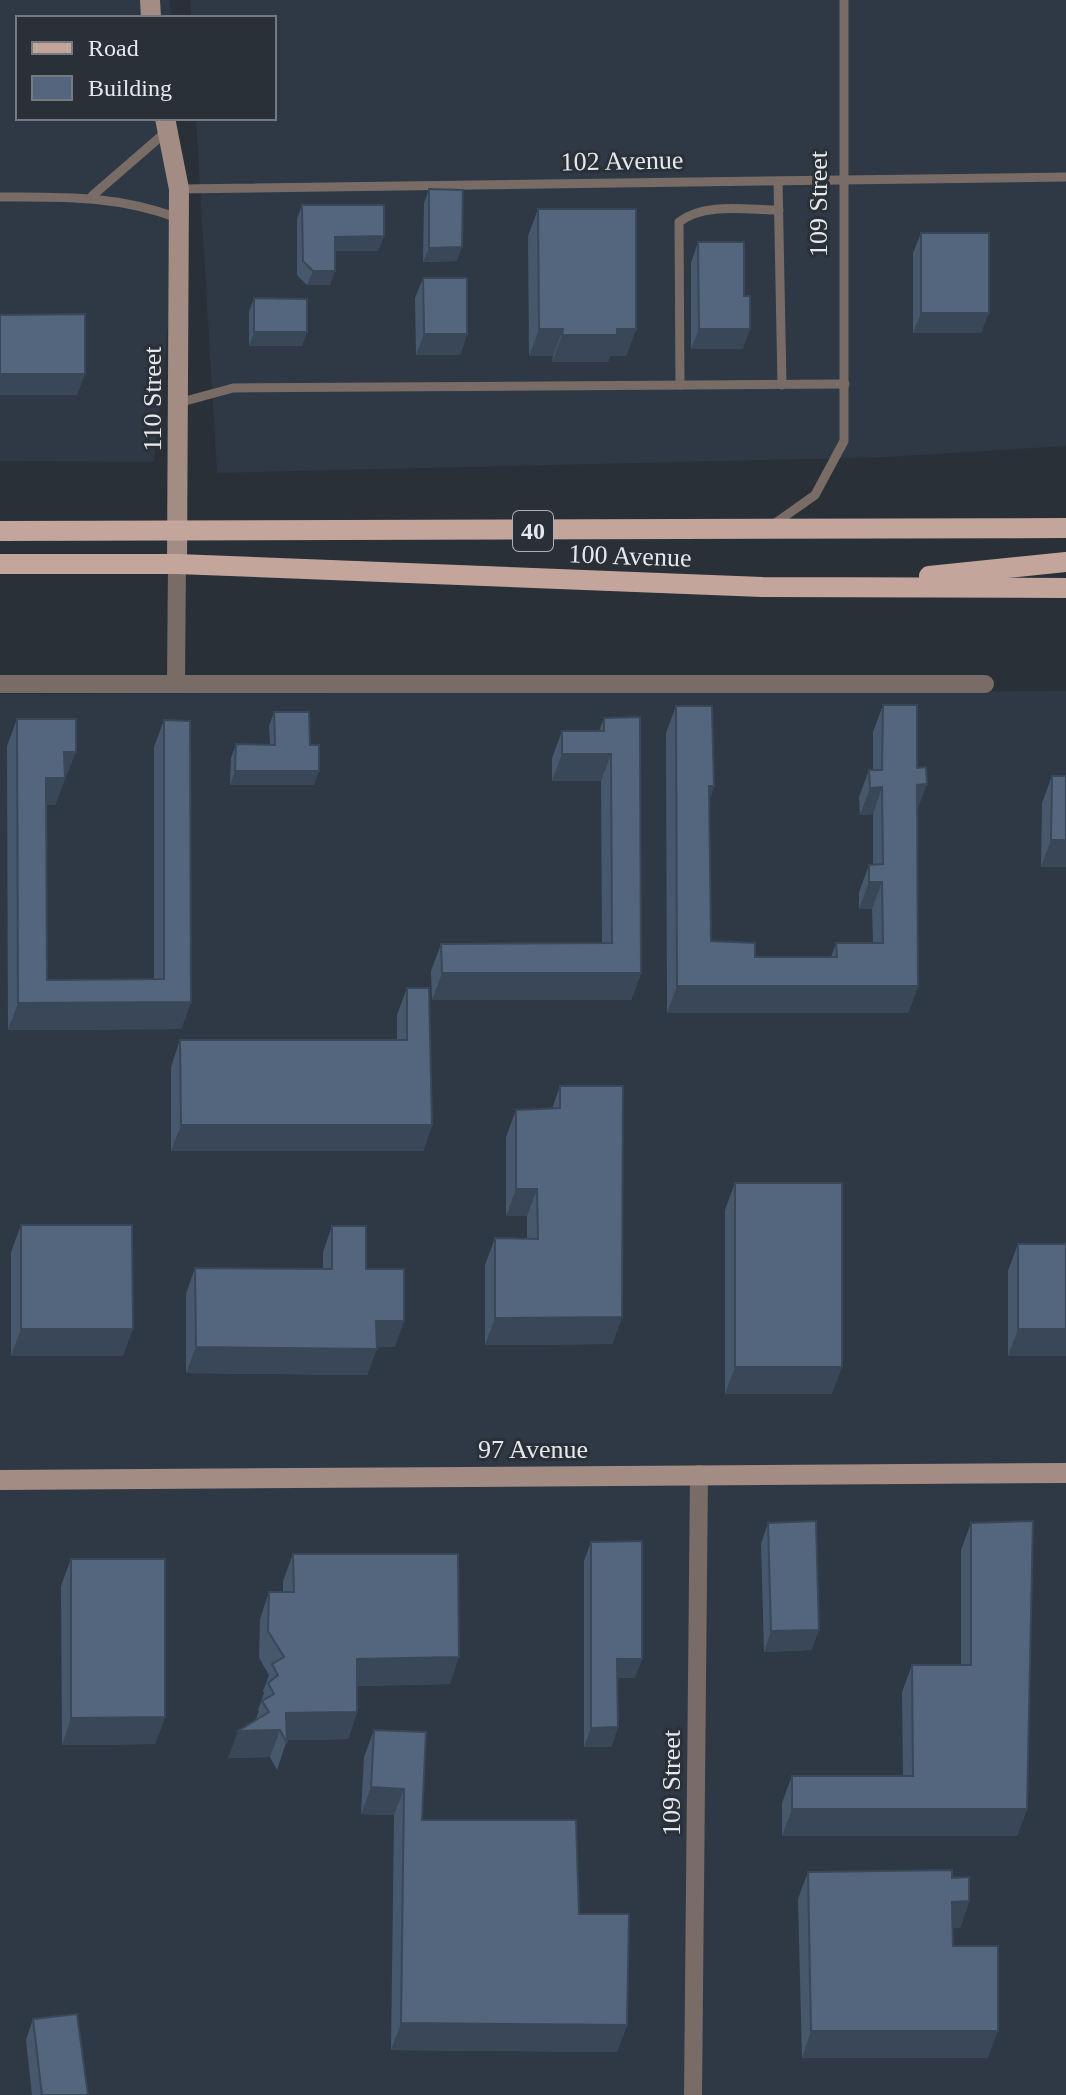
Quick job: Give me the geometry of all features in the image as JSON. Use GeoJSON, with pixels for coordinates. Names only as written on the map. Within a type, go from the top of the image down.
{"type":"FeatureCollection","features":[{"type":"Feature","properties":{"kind":"main road","name":"100 Avenue"},"geometry":{"type":"LineString","coordinates":[[0,531],[177,533],[1066,528]]}},
{"type":"Feature","properties":{"kind":"main road"},"geometry":{"type":"LineString","coordinates":[[762,587],[913,578],[1066,562]]}},
{"type":"Feature","properties":{"kind":"main road","name":"100 Avenue"},"geometry":{"type":"LineString","coordinates":[[0,564],[177,564],[762,587],[1066,588]]}},
{"type":"Feature","properties":{"kind":"street","name":"110 Street"},"geometry":{"type":"LineString","coordinates":[[166,124],[179,189],[176,682]]}},
{"type":"Feature","properties":{"kind":"street"},"geometry":{"type":"LineString","coordinates":[[0,684],[985,684]]}},
{"type":"Feature","properties":{"kind":"street","name":"97 Avenue"},"geometry":{"type":"LineString","coordinates":[[0,1480],[1066,1473]]}},
{"type":"Feature","properties":{"kind":"street","name":"109 Street"},"geometry":{"type":"LineString","coordinates":[[694,2094],[699,1474]]}},
{"type":"Feature","properties":{"kind":"lane","name":"109 Street"},"geometry":{"type":"LineString","coordinates":[[764,530],[815,495],[830,474],[844,441],[844,0]]}},
{"type":"Feature","properties":{"kind":"lane"},"geometry":{"type":"LineString","coordinates":[[92,196],[166,124]]}},
{"type":"Feature","properties":{"kind":"lane","name":"102 Avenue"},"geometry":{"type":"LineString","coordinates":[[179,189],[1066,177]]}},
{"type":"Feature","properties":{"kind":"lane"},"geometry":{"type":"LineString","coordinates":[[778,181],[782,385]]}},
{"type":"Feature","properties":{"kind":"lane"},"geometry":{"type":"LineString","coordinates":[[0,197],[92,196],[146,206],[179,218]]}},
{"type":"Feature","properties":{"kind":"lane"},"geometry":{"type":"LineString","coordinates":[[680,385],[679,222],[690,214],[710,210],[779,210]]}},
{"type":"Feature","properties":{"kind":"lane"},"geometry":{"type":"LineString","coordinates":[[178,404],[233,388],[845,384]]}},
{"type":"Feature","properties":{"kind":"shaded area"},"geometry":{"type":"Polygon","coordinates":[[[0,0],[170,0],[171,16],[16,16],[16,120],[176,120],[179,218],[154,462],[0,461],[0,0]]]}},
{"type":"Feature","properties":{"kind":"shaded area"},"geometry":{"type":"Polygon","coordinates":[[[190,0],[1066,0],[1066,446],[887,457],[217,473],[196,120],[276,120],[276,16],[191,16],[190,0]]]}},
{"type":"Feature","properties":{"kind":"shaded area"},"geometry":{"type":"Polygon","coordinates":[[[1066,691],[1066,2095],[0,2095],[0,694],[1066,691]]]}},
{"type":"Feature","properties":{"kind":"building"},"geometry":{"type":"Polygon","coordinates":[[[429,189],[463,190],[462,247],[429,248],[429,189]]]}},
{"type":"Feature","properties":{"kind":"building"},"geometry":{"type":"Polygon","coordinates":[[[302,205],[384,205],[384,236],[335,237],[335,271],[313,271],[303,261],[302,205]]]}},
{"type":"Feature","properties":{"kind":"building"},"geometry":{"type":"Polygon","coordinates":[[[538,209],[636,209],[636,329],[617,329],[617,335],[562,335],[563,329],[539,329],[538,209]]]}},
{"type":"Feature","properties":{"kind":"building"},"geometry":{"type":"Polygon","coordinates":[[[921,233],[989,233],[989,313],[921,313],[921,233]]]}},
{"type":"Feature","properties":{"kind":"building"},"geometry":{"type":"Polygon","coordinates":[[[698,242],[744,242],[744,296],[750,296],[750,329],[699,329],[698,242]]]}},
{"type":"Feature","properties":{"kind":"building"},"geometry":{"type":"Polygon","coordinates":[[[423,278],[467,278],[467,334],[424,334],[423,278]]]}},
{"type":"Feature","properties":{"kind":"building"},"geometry":{"type":"Polygon","coordinates":[[[254,298],[307,299],[307,332],[254,332],[254,298]]]}},
{"type":"Feature","properties":{"kind":"building"},"geometry":{"type":"Polygon","coordinates":[[[85,314],[85,374],[0,374],[0,315],[85,314]]]}},
{"type":"Feature","properties":{"kind":"building"},"geometry":{"type":"Polygon","coordinates":[[[883,705],[917,705],[917,768],[926,767],[927,784],[917,785],[918,986],[677,986],[676,706],[712,706],[714,786],[709,786],[711,941],[755,943],[755,957],[837,957],[836,943],[883,943],[882,882],[869,882],[869,865],[883,864],[882,787],[870,788],[869,770],[882,770],[883,705]]]}},
{"type":"Feature","properties":{"kind":"building"},"geometry":{"type":"Polygon","coordinates":[[[274,712],[309,712],[310,745],[319,745],[319,771],[235,771],[236,744],[275,745],[274,712]]]}},
{"type":"Feature","properties":{"kind":"building"},"geometry":{"type":"Polygon","coordinates":[[[640,717],[641,973],[442,973],[441,944],[612,943],[611,754],[562,754],[562,731],[604,731],[604,718],[640,717]]]}},
{"type":"Feature","properties":{"kind":"building"},"geometry":{"type":"Polygon","coordinates":[[[17,719],[76,719],[76,752],[64,752],[65,778],[46,778],[47,980],[164,979],[164,720],[190,721],[191,1002],[18,1003],[17,719]]]}},
{"type":"Feature","properties":{"kind":"building"},"geometry":{"type":"Polygon","coordinates":[[[1052,776],[1066,776],[1066,840],[1051,840],[1052,776]]]}},
{"type":"Feature","properties":{"kind":"building"},"geometry":{"type":"Polygon","coordinates":[[[407,988],[429,988],[432,1125],[181,1125],[180,1040],[407,1040],[407,988]]]}},
{"type":"Feature","properties":{"kind":"building"},"geometry":{"type":"Polygon","coordinates":[[[560,1086],[623,1086],[622,1317],[495,1318],[495,1238],[538,1239],[537,1189],[516,1189],[516,1110],[560,1108],[560,1086]]]}},
{"type":"Feature","properties":{"kind":"building"},"geometry":{"type":"Polygon","coordinates":[[[735,1183],[842,1183],[842,1367],[735,1367],[735,1183]]]}},
{"type":"Feature","properties":{"kind":"building"},"geometry":{"type":"Polygon","coordinates":[[[21,1225],[132,1225],[133,1329],[21,1329],[21,1225]]]}},
{"type":"Feature","properties":{"kind":"building"},"geometry":{"type":"Polygon","coordinates":[[[332,1226],[366,1226],[366,1269],[404,1269],[404,1321],[376,1321],[377,1349],[196,1347],[195,1268],[332,1269],[332,1226]]]}},
{"type":"Feature","properties":{"kind":"building"},"geometry":{"type":"Polygon","coordinates":[[[1018,1244],[1066,1244],[1066,1329],[1018,1329],[1018,1244]]]}},
{"type":"Feature","properties":{"kind":"building"},"geometry":{"type":"Polygon","coordinates":[[[816,1521],[819,1630],[771,1631],[768,1523],[816,1521]]]}},
{"type":"Feature","properties":{"kind":"building"},"geometry":{"type":"Polygon","coordinates":[[[1033,1521],[1027,1809],[792,1809],[792,1776],[913,1776],[912,1665],[971,1665],[971,1523],[1033,1521]]]}},
{"type":"Feature","properties":{"kind":"building"},"geometry":{"type":"Polygon","coordinates":[[[642,1541],[642,1659],[617,1659],[618,1727],[591,1728],[591,1542],[642,1541]]]}},
{"type":"Feature","properties":{"kind":"building"},"geometry":{"type":"Polygon","coordinates":[[[293,1554],[458,1554],[459,1657],[357,1659],[357,1712],[286,1713],[287,1743],[280,1730],[238,1731],[269,1712],[262,1701],[274,1694],[268,1683],[278,1675],[272,1664],[284,1657],[268,1631],[269,1592],[294,1592],[293,1554]]]}},
{"type":"Feature","properties":{"kind":"building"},"geometry":{"type":"Polygon","coordinates":[[[71,1559],[165,1559],[165,1717],[71,1718],[71,1559]]]}},
{"type":"Feature","properties":{"kind":"building"},"geometry":{"type":"Polygon","coordinates":[[[374,1730],[426,1732],[422,1820],[576,1820],[579,1914],[629,1914],[627,2025],[401,2023],[404,1789],[371,1787],[374,1730]]]}},
{"type":"Feature","properties":{"kind":"building"},"geometry":{"type":"Polygon","coordinates":[[[952,1870],[952,1878],[969,1877],[969,1901],[952,1902],[953,1946],[998,1946],[998,2031],[811,2031],[808,1872],[952,1870]]]}},
{"type":"Feature","properties":{"kind":"building"},"geometry":{"type":"Polygon","coordinates":[[[77,2014],[88,2095],[42,2095],[33,2019],[77,2014]]]}}]}
